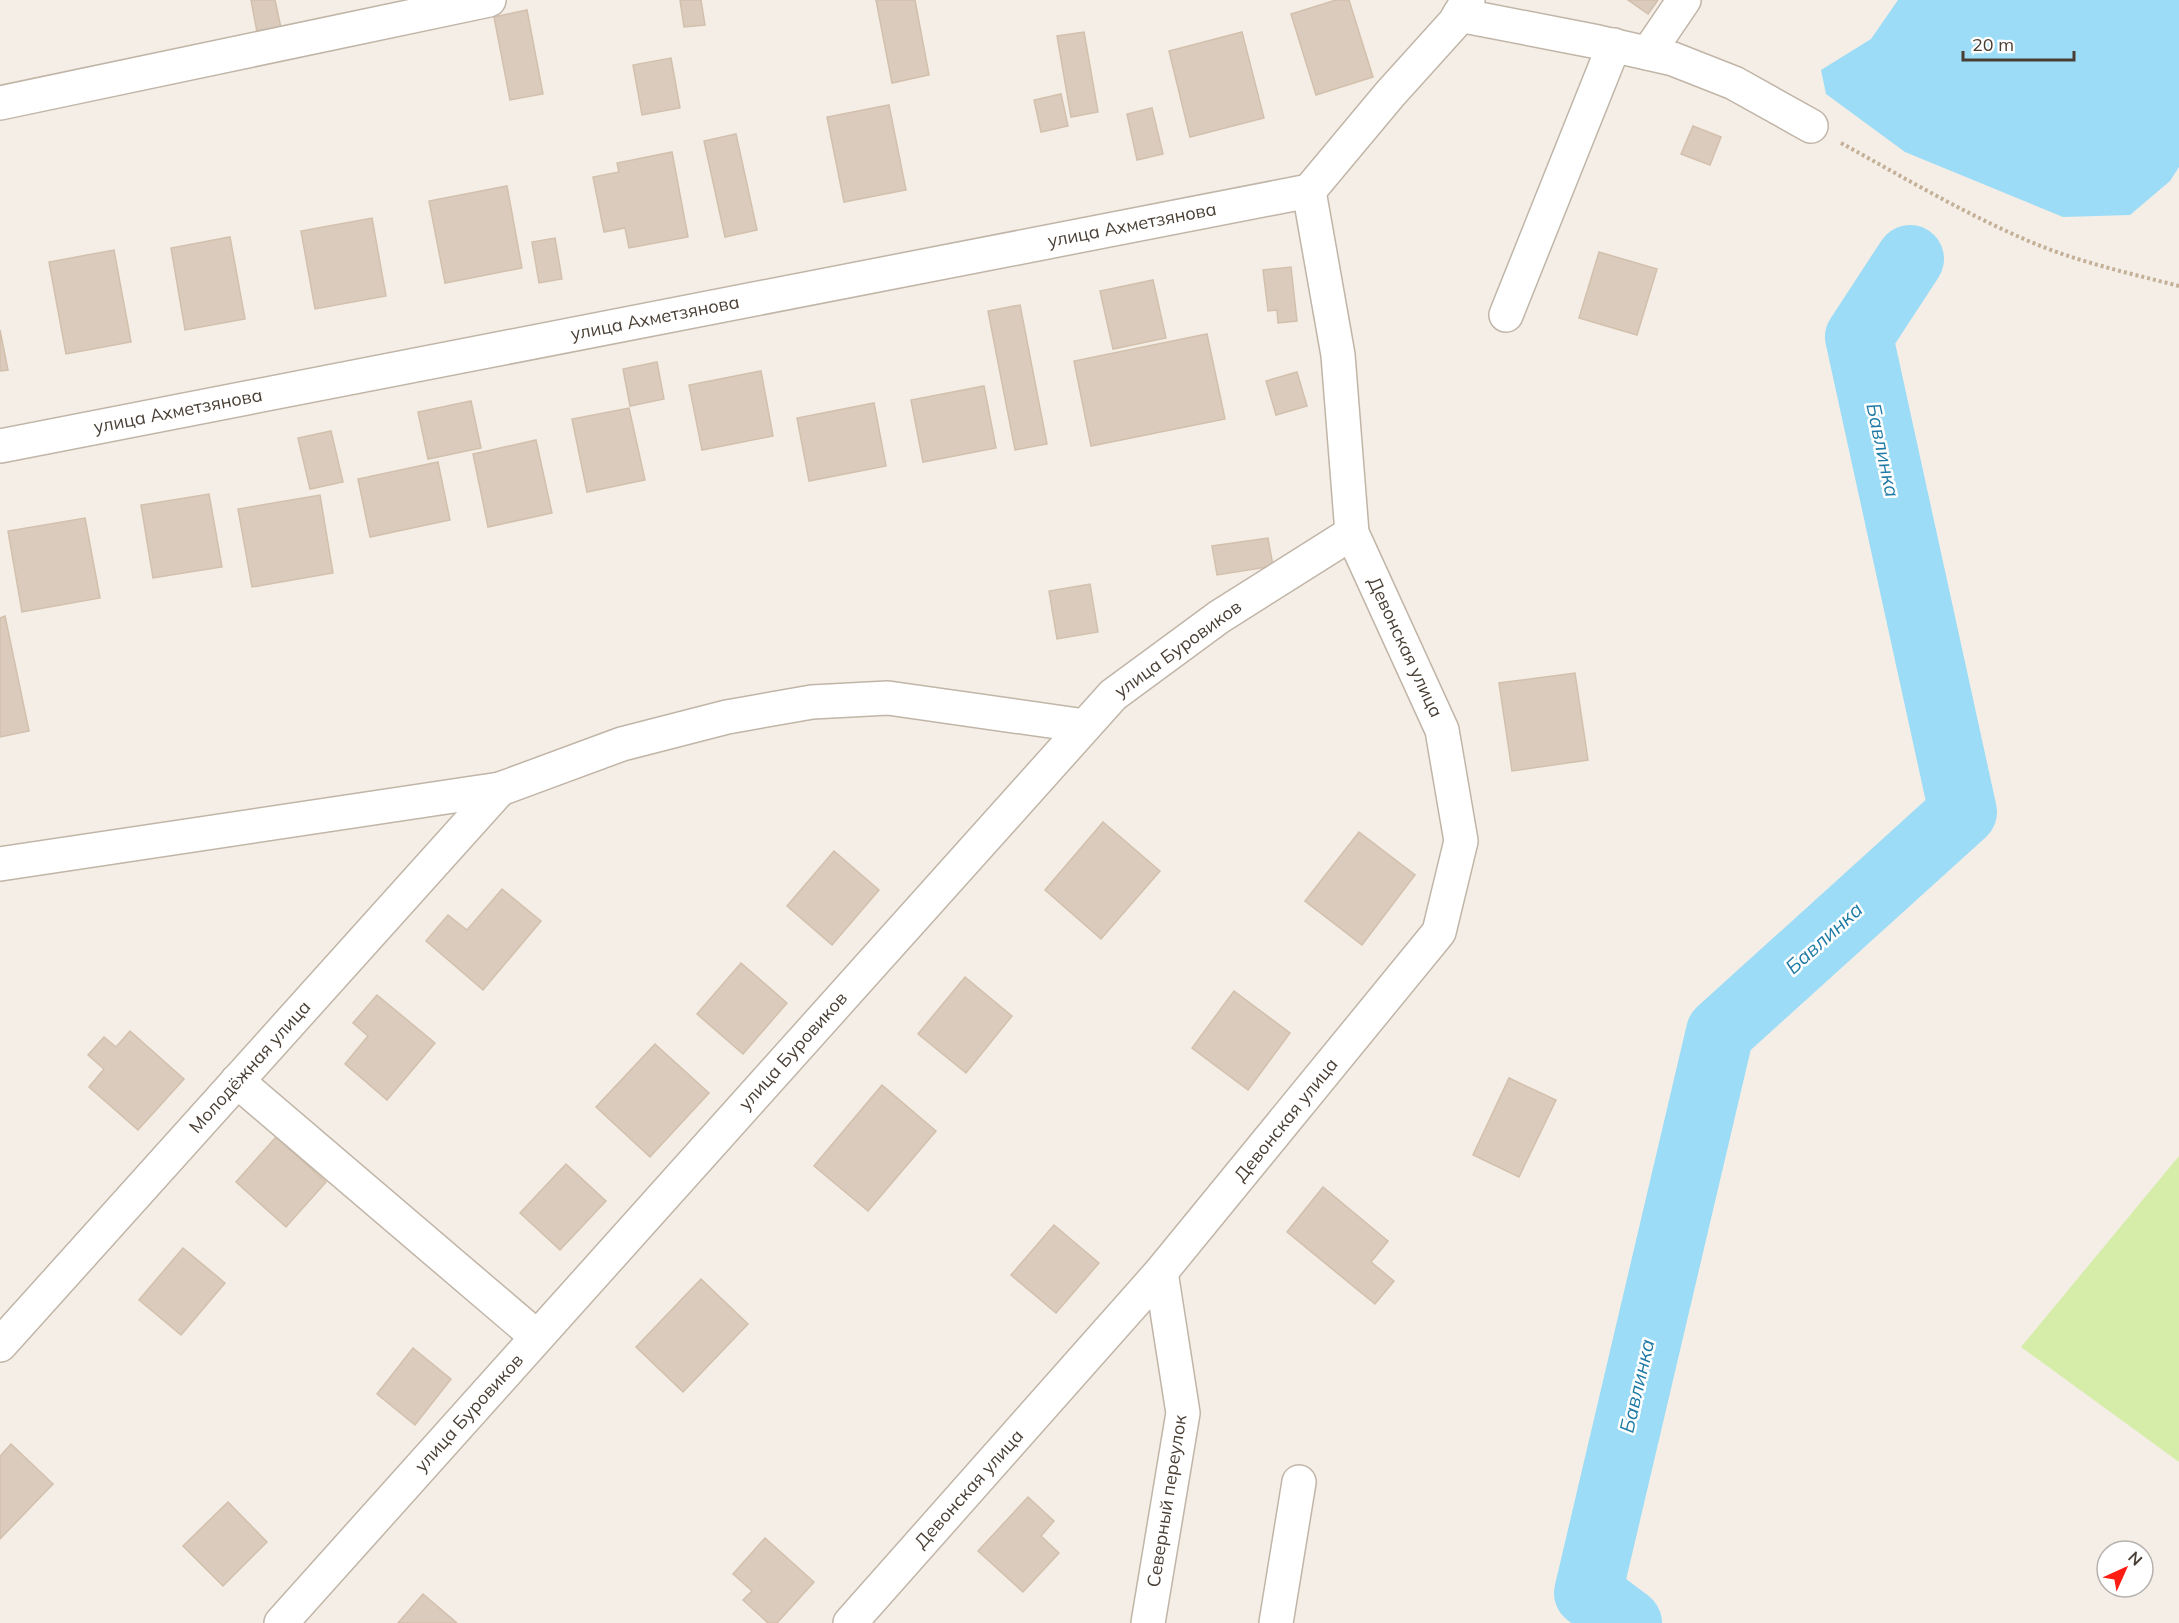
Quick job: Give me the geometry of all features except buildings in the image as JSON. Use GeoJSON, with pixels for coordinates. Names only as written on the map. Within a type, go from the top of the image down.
{"type":"FeatureCollection","features":[{"type":"Feature","properties":{"kind":"street"},"geometry":{"type":"LineString","coordinates":[[0,103],[489,0]]}},
{"type":"Feature","properties":{"kind":"street"},"geometry":{"type":"LineString","coordinates":[[1648,53],[1684,0]]}},
{"type":"Feature","properties":{"kind":"street"},"geometry":{"type":"LineString","coordinates":[[1352,533],[1338,355],[1309,191],[1463,8],[1673,59],[1734,83],[1811,126]]}},
{"type":"Feature","properties":{"kind":"street"},"geometry":{"type":"LineString","coordinates":[[1506,315],[1614,45]]}},
{"type":"Feature","properties":{"kind":"street","name":"улица Ахметзянова"},"geometry":{"type":"LineString","coordinates":[[0,446],[1309,191]]}},
{"type":"Feature","properties":{"kind":"street","name":"улица Буровиков"},"geometry":{"type":"LineString","coordinates":[[281,1623],[1113,695],[1219,617],[1352,533]]}},
{"type":"Feature","properties":{"kind":"street","name":"Девонская улица"},"geometry":{"type":"LineString","coordinates":[[850,1623],[1161,1272],[1440,932],[1461,841],[1442,730],[1352,533]]}},
{"type":"Feature","properties":{"kind":"street"},"geometry":{"type":"LineString","coordinates":[[0,864],[500,789],[622,744],[727,717],[812,702],[888,698],[1085,726]]}},
{"type":"Feature","properties":{"kind":"street","name":"Молодёжная улица"},"geometry":{"type":"LineString","coordinates":[[0,1345],[500,789]]}},
{"type":"Feature","properties":{"kind":"street"},"geometry":{"type":"LineString","coordinates":[[237,1081],[537,1336]]}},
{"type":"Feature","properties":{"kind":"street","name":"Северный переулок"},"geometry":{"type":"LineString","coordinates":[[1148,1623],[1183,1413],[1161,1272]]}},
{"type":"Feature","properties":{"kind":"street"},"geometry":{"type":"LineString","coordinates":[[1276,1623],[1299,1482]]}},
{"type":"Feature","properties":{"kind":"path"},"geometry":{"type":"LineString","coordinates":[[1811,126],[1984,221],[2032,243],[2078,259],[2179,286]]}},
{"type":"Feature","properties":{"kind":"green space"},"geometry":{"type":"Polygon","coordinates":[[[2179,1156],[2179,1462],[2021,1347],[2179,1156]]]}},
{"type":"Feature","properties":{"kind":"water"},"geometry":{"type":"Polygon","coordinates":[[[1898,0],[2179,0],[2179,167],[2170,181],[2130,215],[2063,217],[1905,152],[1826,94],[1821,70],[1871,39],[1898,0]]]}},
{"type":"Feature","properties":{"kind":"waterway","name":"Бавлинка"},"geometry":{"type":"LineString","coordinates":[[1628,1623],[1588,1593],[1720,1032],[1963,812],[1859,337],[1910,259]]}}]}
